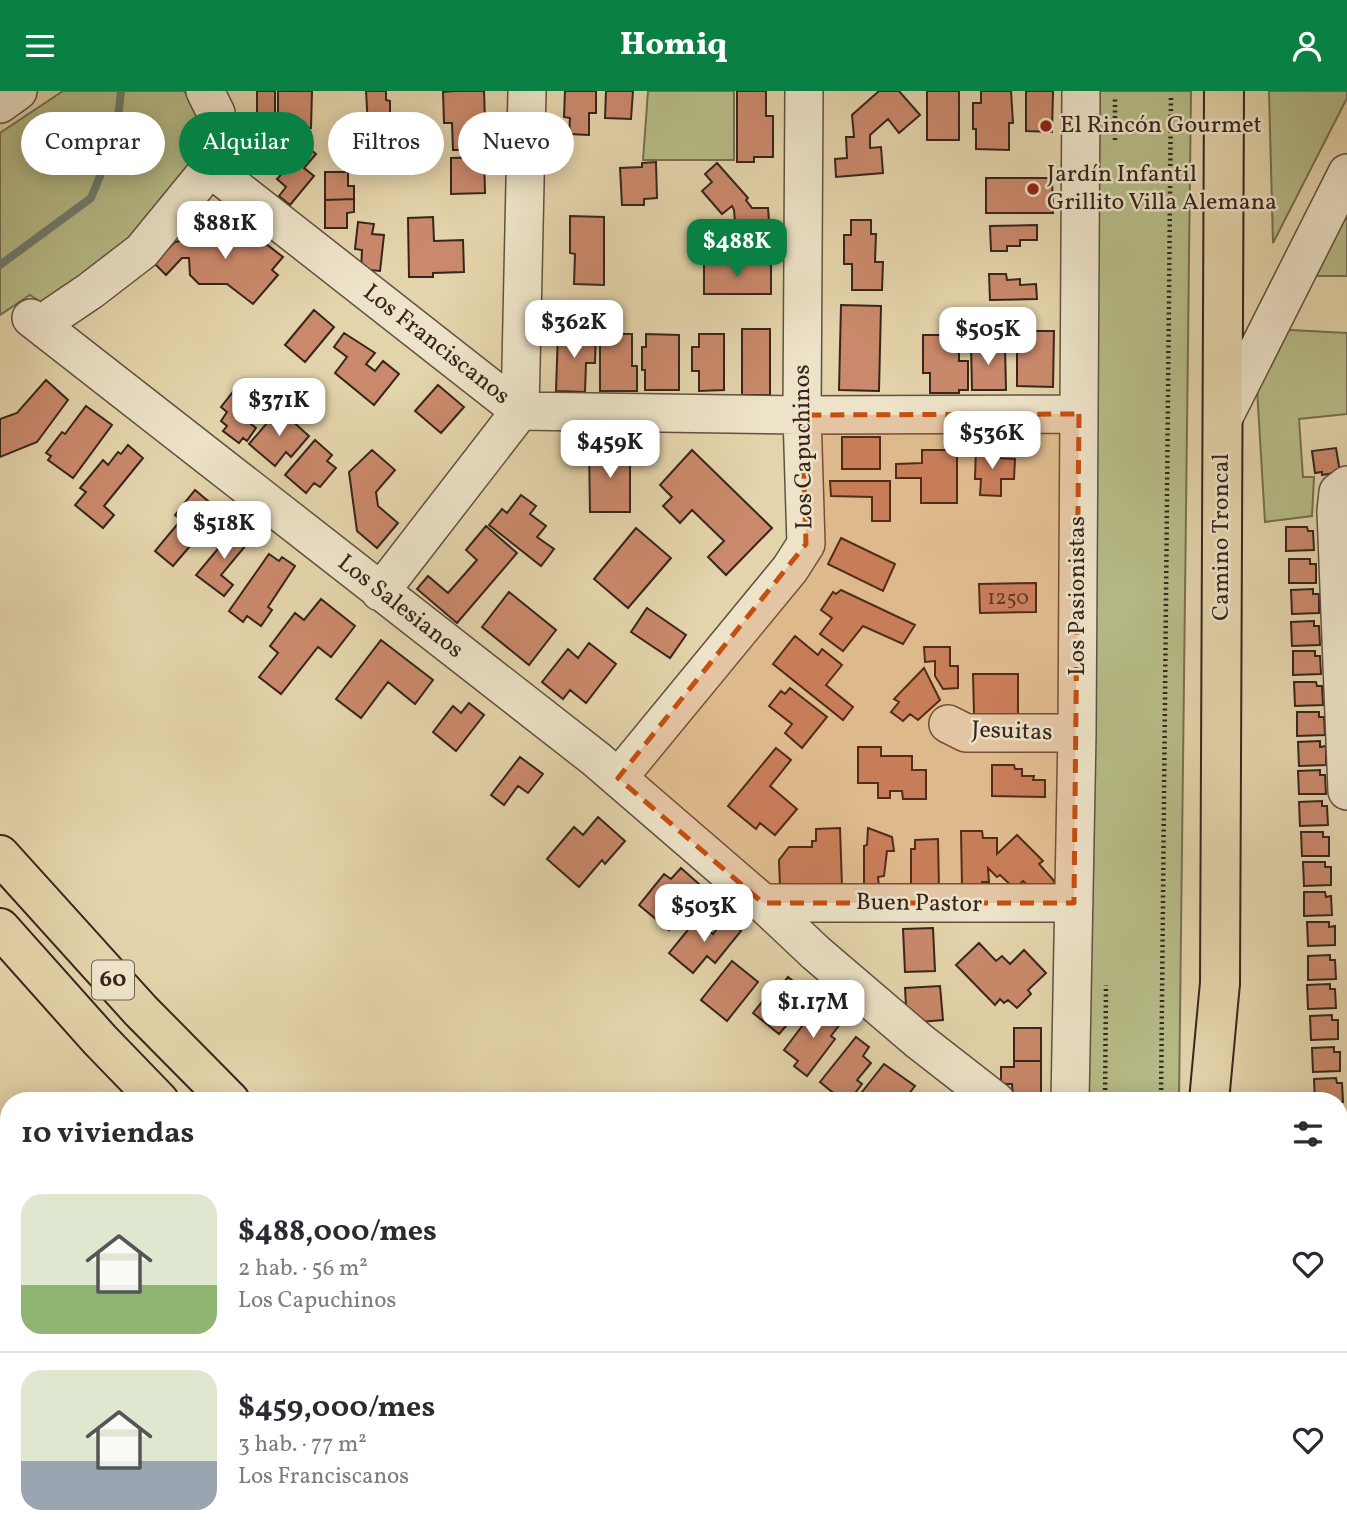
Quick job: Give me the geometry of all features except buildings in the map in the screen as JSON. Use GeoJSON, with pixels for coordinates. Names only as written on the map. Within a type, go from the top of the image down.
{"type":"FeatureCollection","features":[{"type":"Feature","properties":{"kind":"main road","name":"Camino Troncal"},"geometry":{"type":"LineString","coordinates":[[1220,983],[1224,91]]}},
{"type":"Feature","properties":{"kind":"main road","name":"60"},"geometry":{"type":"LineString","coordinates":[[0,855],[141,1011],[221,1092]]}},
{"type":"Feature","properties":{"kind":"main road","name":"60"},"geometry":{"type":"LineString","coordinates":[[0,928],[150,1092]]}},
{"type":"Feature","properties":{"kind":"main road"},"geometry":{"type":"LineString","coordinates":[[1210,1092],[1220,983]]}},
{"type":"Feature","properties":{"kind":"main road"},"geometry":{"type":"LineString","coordinates":[[1220,983],[1220,1092]]}},
{"type":"Feature","properties":{"kind":"main road"},"geometry":{"type":"LineString","coordinates":[[1220,983],[1228,1092]]}},
{"type":"Feature","properties":{"kind":"street"},"geometry":{"type":"LineString","coordinates":[[0,103],[18,91]]}},
{"type":"Feature","properties":{"kind":"street"},"geometry":{"type":"LineString","coordinates":[[205,91],[216,112]]}},
{"type":"Feature","properties":{"kind":"street"},"geometry":{"type":"LineString","coordinates":[[380,592],[520,411],[527,91]]}},
{"type":"Feature","properties":{"kind":"street","name":"Los Capuchinos"},"geometry":{"type":"LineString","coordinates":[[618,778],[790,569],[806,544],[802,415],[804,91]]}},
{"type":"Feature","properties":{"kind":"street","name":"Los Pasionistas"},"geometry":{"type":"LineString","coordinates":[[1070,1092],[1077,733],[1082,91]]}},
{"type":"Feature","properties":{"kind":"street"},"geometry":{"type":"LineString","coordinates":[[1223,419],[1347,173]]}},
{"type":"Feature","properties":{"kind":"street","name":"Los Salesianos"},"geometry":{"type":"LineString","coordinates":[[204,175],[142,251],[90,291],[39,324],[596,758],[888,1015],[985,1092]]}},
{"type":"Feature","properties":{"kind":"street","name":"Los Franciscanos"},"geometry":{"type":"LineString","coordinates":[[219,175],[520,411],[802,415],[1079,414]]}},
{"type":"Feature","properties":{"kind":"street"},"geometry":{"type":"LineString","coordinates":[[1343,489],[1335,511],[1344,633],[1347,772]]}},
{"type":"Feature","properties":{"kind":"street","name":"Jesuitas"},"geometry":{"type":"LineString","coordinates":[[947,724],[966,733],[1077,733]]}},
{"type":"Feature","properties":{"kind":"street","name":"Buen Pastor"},"geometry":{"type":"LineString","coordinates":[[763,903],[1074,903]]}},
{"type":"Feature","properties":{"kind":"path"},"geometry":{"type":"LineString","coordinates":[[1161,1092],[1171,96]]}},
{"type":"Feature","properties":{"kind":"highlighted area"},"geometry":{"type":"Polygon","coordinates":[[[1079,414],[1074,903],[763,903],[618,778],[806,544],[802,415],[1079,414]]]}},
{"type":"Feature","properties":{"kind":"green space"},"geometry":{"type":"Polygon","coordinates":[[[63,91],[184,91],[199,112],[179,112],[179,175],[187,175],[129,245],[46,306],[30,295],[0,315],[0,133],[21,119],[21,175],[165,175],[165,112],[32,112],[63,91]]]}},
{"type":"Feature","properties":{"kind":"green space"},"geometry":{"type":"Polygon","coordinates":[[[648,91],[734,91],[734,160],[643,160],[648,91]]]}},
{"type":"Feature","properties":{"kind":"green space"},"geometry":{"type":"Polygon","coordinates":[[[1093,91],[1191,91],[1179,1092],[1084,1092],[1093,91]]]}},
{"type":"Feature","properties":{"kind":"green space"},"geometry":{"type":"Polygon","coordinates":[[[1269,91],[1347,91],[1347,98],[1273,243],[1269,91]]]}},
{"type":"Feature","properties":{"kind":"green space"},"geometry":{"type":"Polygon","coordinates":[[[1347,211],[1347,276],[1316,276],[1347,211]]]}},
{"type":"Feature","properties":{"kind":"green space"},"geometry":{"type":"Polygon","coordinates":[[[1272,329],[1347,333],[1347,414],[1299,419],[1303,477],[1314,477],[1312,516],[1265,522],[1256,372],[1272,329]]]}},
{"type":"Feature","properties":{"kind":"waterway"},"geometry":{"type":"LineString","coordinates":[[0,265],[91,198],[116,137],[121,91]]}},
{"type":"Feature","properties":{"kind":"place","name":"El Rincón Gourmet"},"geometry":{"type":"Point","coordinates":[1046,126]}},
{"type":"Feature","properties":{"kind":"place","name":"Jardín Infantil Grillito Villa Alemana"},"geometry":{"type":"Point","coordinates":[1033,189]}}]}
